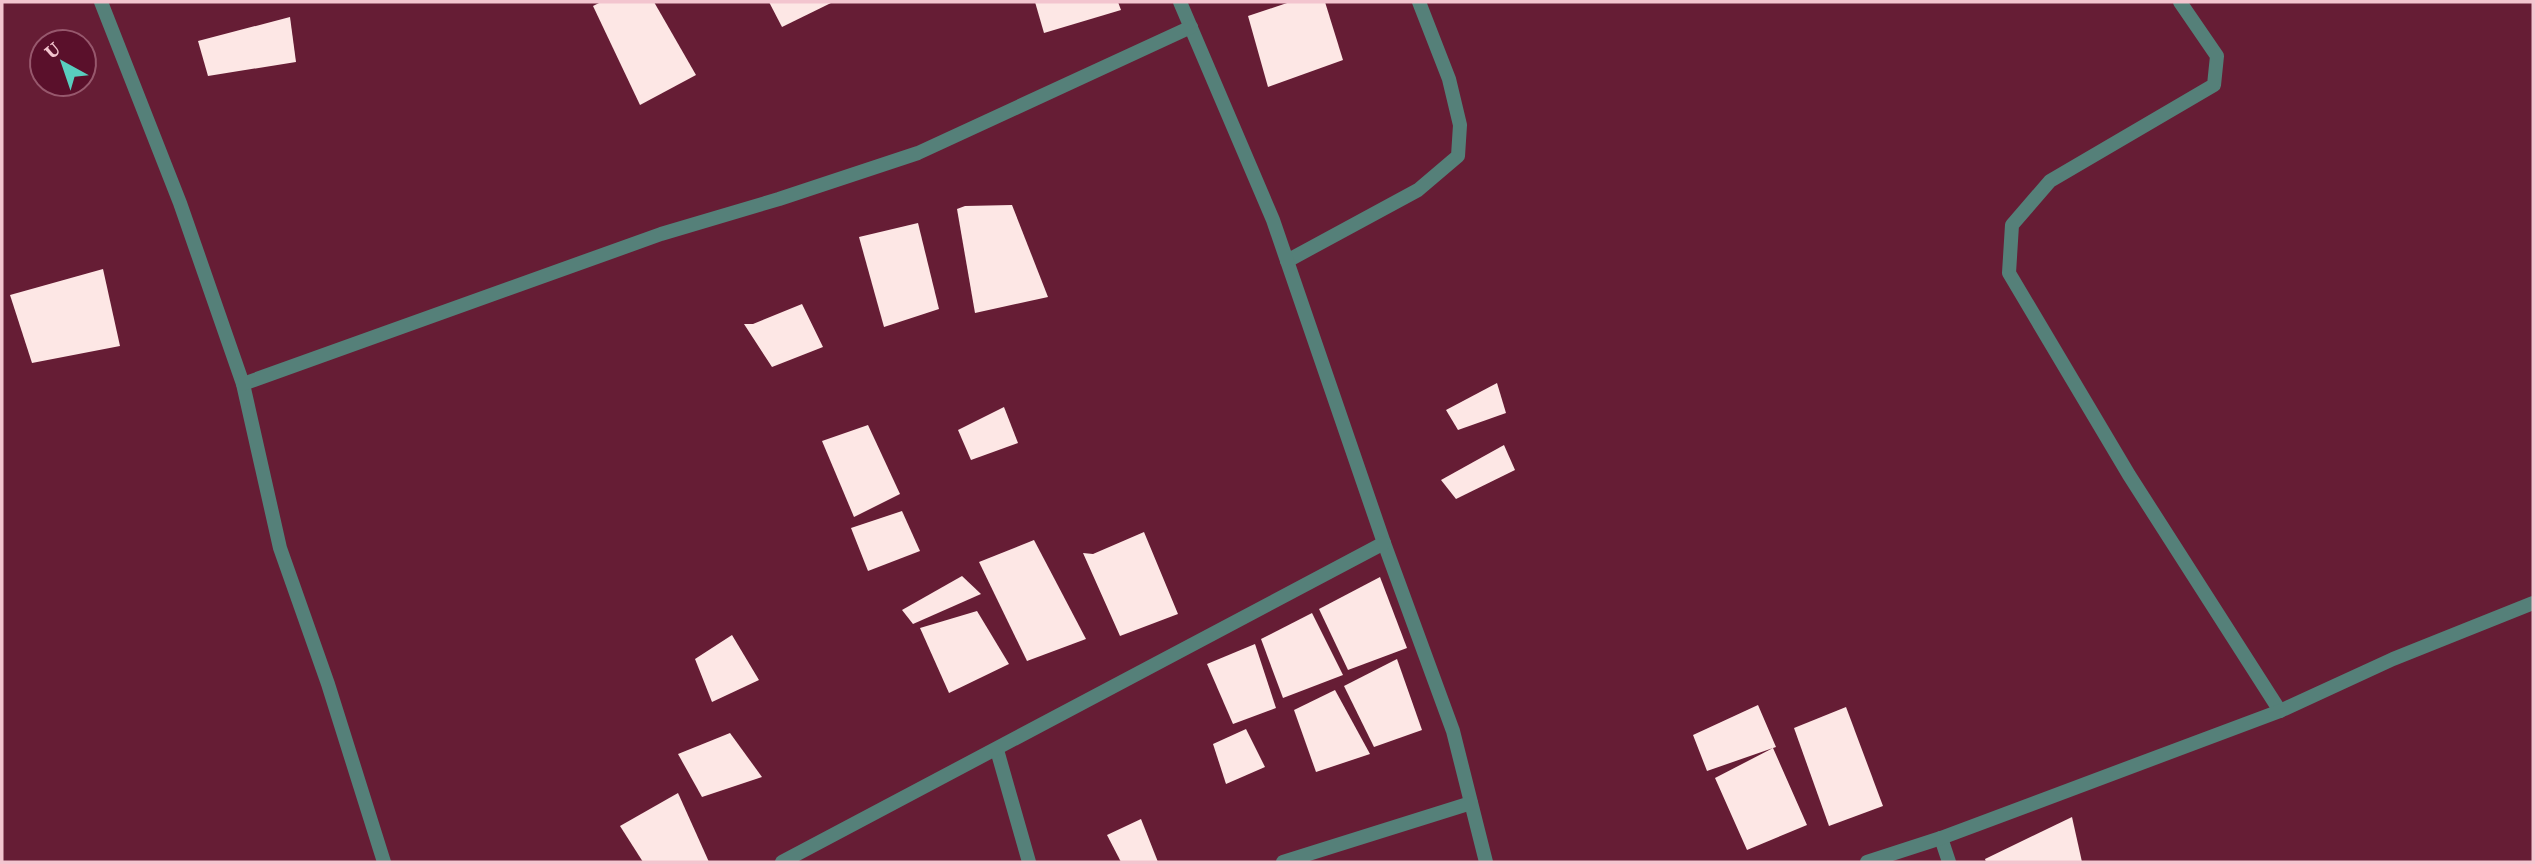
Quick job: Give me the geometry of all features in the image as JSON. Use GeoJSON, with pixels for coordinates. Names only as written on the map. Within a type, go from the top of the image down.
{"type":"FeatureCollection","features":[{"type":"Feature","properties":{"kind":"street"},"geometry":{"type":"LineString","coordinates":[[101,2],[180,203],[243,384],[280,548],[328,684],[384,862]]}},
{"type":"Feature","properties":{"kind":"street"},"geometry":{"type":"LineString","coordinates":[[1180,2],[1273,220],[1384,543],[1453,731],[1486,862]]}},
{"type":"Feature","properties":{"kind":"street"},"geometry":{"type":"LineString","coordinates":[[1287,261],[1418,190],[1458,156],[1458,113],[1449,79],[1419,2]]}},
{"type":"Feature","properties":{"kind":"street"},"geometry":{"type":"LineString","coordinates":[[2180,2],[2217,56],[2214,85],[2050,181],[2012,225],[2009,273],[2129,475],[2280,711]]}},
{"type":"Feature","properties":{"kind":"street"},"geometry":{"type":"LineString","coordinates":[[243,384],[661,234],[918,153],[1191,27]]}},
{"type":"Feature","properties":{"kind":"street"},"geometry":{"type":"LineString","coordinates":[[782,862],[1384,543]]}},
{"type":"Feature","properties":{"kind":"street"},"geometry":{"type":"LineString","coordinates":[[1867,862],[1941,838],[2280,711],[2393,659],[2533,603]]}},
{"type":"Feature","properties":{"kind":"street"},"geometry":{"type":"LineString","coordinates":[[997,750],[1029,862]]}},
{"type":"Feature","properties":{"kind":"street"},"geometry":{"type":"LineString","coordinates":[[1283,862],[1471,803]]}},
{"type":"Feature","properties":{"kind":"street"},"geometry":{"type":"LineString","coordinates":[[1941,838],[1950,862]]}},
{"type":"Feature","properties":{"kind":"building"},"geometry":{"type":"Polygon","coordinates":[[[601,2],[654,2],[696,75],[640,105],[593,6],[601,2]]]}},
{"type":"Feature","properties":{"kind":"building"},"geometry":{"type":"Polygon","coordinates":[[[769,2],[833,2],[782,27],[769,2]]]}},
{"type":"Feature","properties":{"kind":"building"},"geometry":{"type":"Polygon","coordinates":[[[1035,2],[1118,2],[1121,10],[1044,33],[1035,2]]]}},
{"type":"Feature","properties":{"kind":"building"},"geometry":{"type":"Polygon","coordinates":[[[1290,2],[1325,2],[1343,60],[1268,87],[1248,16],[1290,2]]]}},
{"type":"Feature","properties":{"kind":"building"},"geometry":{"type":"Polygon","coordinates":[[[290,17],[296,62],[208,76],[198,41],[290,17]]]}},
{"type":"Feature","properties":{"kind":"building"},"geometry":{"type":"Polygon","coordinates":[[[1012,205],[1048,297],[975,313],[957,209],[965,206],[1012,205]]]}},
{"type":"Feature","properties":{"kind":"building"},"geometry":{"type":"Polygon","coordinates":[[[918,223],[939,309],[884,327],[859,237],[918,223]]]}},
{"type":"Feature","properties":{"kind":"building"},"geometry":{"type":"Polygon","coordinates":[[[103,269],[120,346],[32,363],[10,295],[103,269]]]}},
{"type":"Feature","properties":{"kind":"building"},"geometry":{"type":"Polygon","coordinates":[[[802,304],[823,347],[772,367],[744,324],[753,324],[802,304]]]}},
{"type":"Feature","properties":{"kind":"building"},"geometry":{"type":"Polygon","coordinates":[[[1497,383],[1506,413],[1458,430],[1446,410],[1497,383]]]}},
{"type":"Feature","properties":{"kind":"building"},"geometry":{"type":"Polygon","coordinates":[[[1004,407],[1018,443],[971,460],[958,430],[1004,407]]]}},
{"type":"Feature","properties":{"kind":"building"},"geometry":{"type":"Polygon","coordinates":[[[868,425],[900,494],[854,517],[822,441],[868,425]]]}},
{"type":"Feature","properties":{"kind":"building"},"geometry":{"type":"Polygon","coordinates":[[[1504,445],[1515,470],[1456,499],[1441,480],[1504,445]]]}},
{"type":"Feature","properties":{"kind":"building"},"geometry":{"type":"Polygon","coordinates":[[[902,511],[920,551],[868,571],[851,528],[902,511]]]}},
{"type":"Feature","properties":{"kind":"building"},"geometry":{"type":"Polygon","coordinates":[[[1144,532],[1178,614],[1120,636],[1083,553],[1093,554],[1144,532]]]}},
{"type":"Feature","properties":{"kind":"building"},"geometry":{"type":"Polygon","coordinates":[[[1034,540],[1086,639],[1027,661],[979,562],[1034,540]]]}},
{"type":"Feature","properties":{"kind":"building"},"geometry":{"type":"Polygon","coordinates":[[[962,576],[981,594],[913,624],[902,610],[962,576]]]}},
{"type":"Feature","properties":{"kind":"building"},"geometry":{"type":"Polygon","coordinates":[[[1380,577],[1407,648],[1348,670],[1319,609],[1380,577]]]}},
{"type":"Feature","properties":{"kind":"building"},"geometry":{"type":"Polygon","coordinates":[[[977,611],[1009,664],[949,693],[920,628],[977,611]]]}},
{"type":"Feature","properties":{"kind":"building"},"geometry":{"type":"Polygon","coordinates":[[[1312,613],[1343,675],[1283,698],[1261,639],[1312,613]]]}},
{"type":"Feature","properties":{"kind":"building"},"geometry":{"type":"Polygon","coordinates":[[[732,635],[759,680],[712,702],[695,659],[732,635]]]}},
{"type":"Feature","properties":{"kind":"building"},"geometry":{"type":"Polygon","coordinates":[[[1255,644],[1276,708],[1233,724],[1207,664],[1255,644]]]}},
{"type":"Feature","properties":{"kind":"building"},"geometry":{"type":"Polygon","coordinates":[[[1397,659],[1422,730],[1374,747],[1344,686],[1397,659]]]}},
{"type":"Feature","properties":{"kind":"building"},"geometry":{"type":"Polygon","coordinates":[[[1335,690],[1370,754],[1316,772],[1294,710],[1335,690]]]}},
{"type":"Feature","properties":{"kind":"building"},"geometry":{"type":"Polygon","coordinates":[[[1758,705],[1776,747],[1707,771],[1693,735],[1758,705]]]}},
{"type":"Feature","properties":{"kind":"building"},"geometry":{"type":"Polygon","coordinates":[[[1846,707],[1883,806],[1829,826],[1794,728],[1846,707]]]}},
{"type":"Feature","properties":{"kind":"building"},"geometry":{"type":"Polygon","coordinates":[[[1246,729],[1265,767],[1226,784],[1213,744],[1246,729]]]}},
{"type":"Feature","properties":{"kind":"building"},"geometry":{"type":"Polygon","coordinates":[[[730,733],[762,777],[702,797],[678,754],[730,733]]]}},
{"type":"Feature","properties":{"kind":"building"},"geometry":{"type":"Polygon","coordinates":[[[1773,748],[1807,825],[1747,850],[1715,778],[1773,748]]]}},
{"type":"Feature","properties":{"kind":"building"},"geometry":{"type":"Polygon","coordinates":[[[678,793],[709,862],[643,862],[620,826],[678,793]]]}},
{"type":"Feature","properties":{"kind":"building"},"geometry":{"type":"Polygon","coordinates":[[[2072,817],[2082,862],[1986,862],[1985,859],[2072,817]]]}},
{"type":"Feature","properties":{"kind":"building"},"geometry":{"type":"Polygon","coordinates":[[[1141,819],[1158,862],[1121,862],[1107,835],[1141,819]]]}}]}
